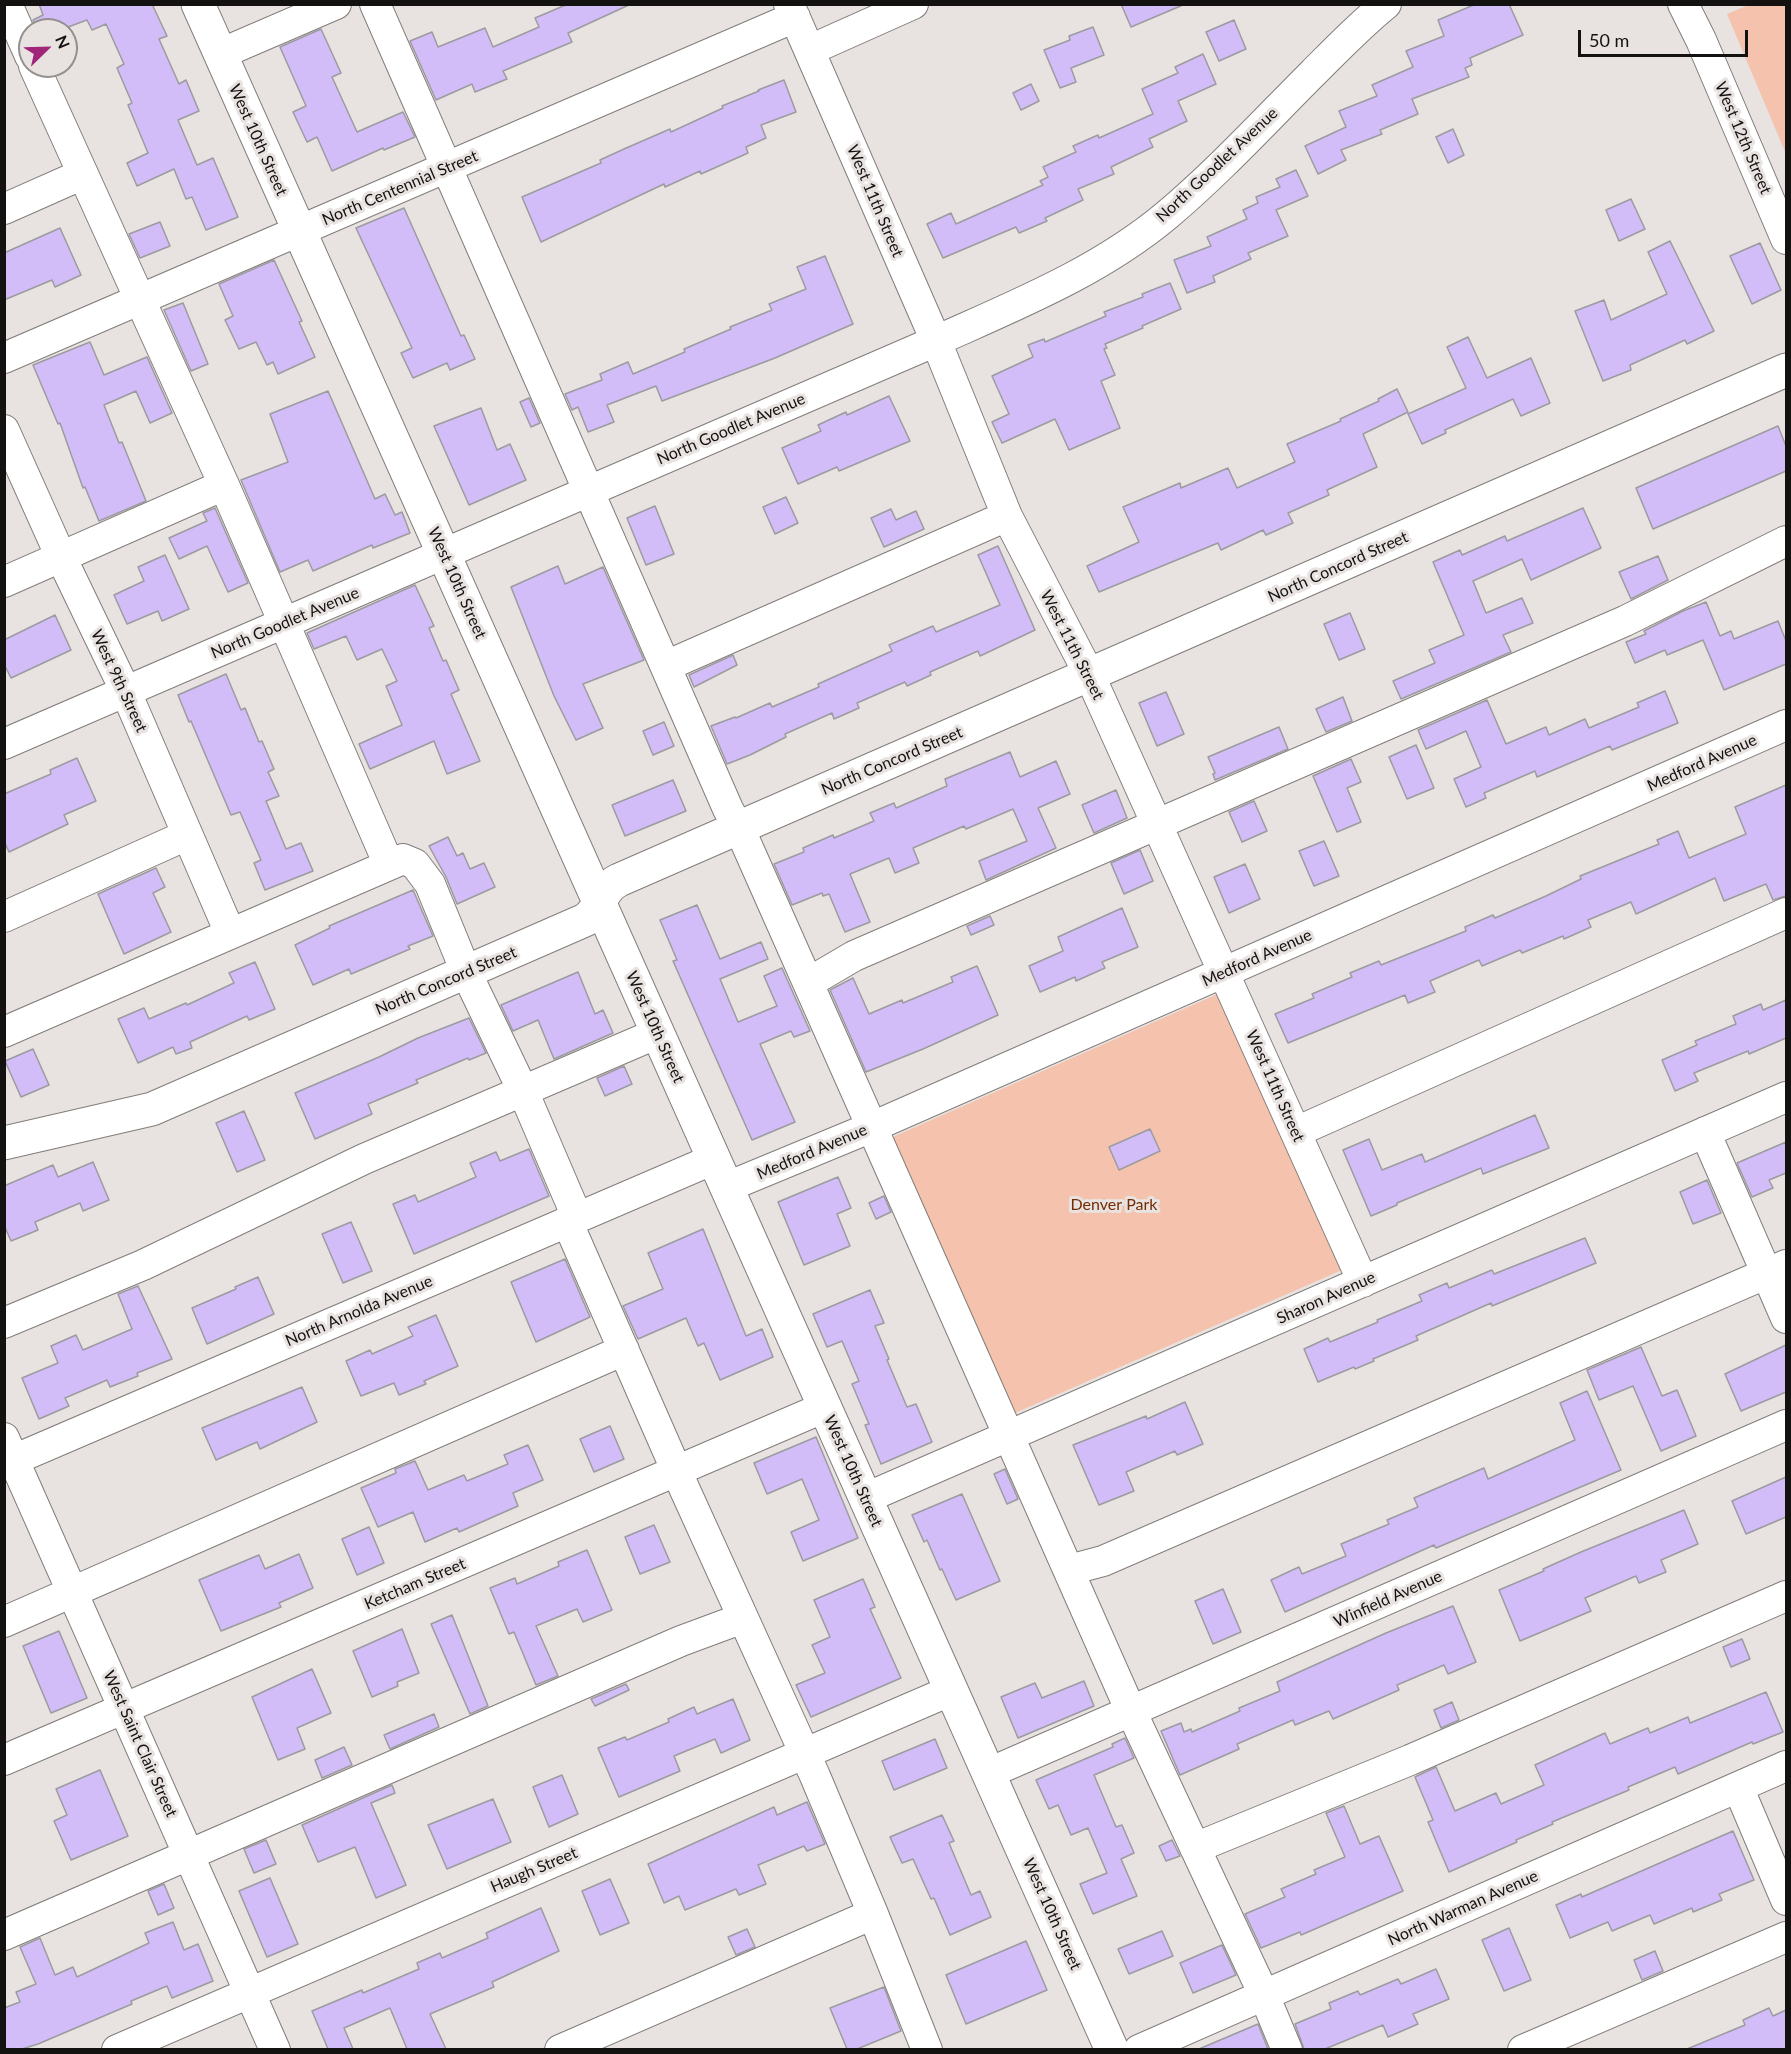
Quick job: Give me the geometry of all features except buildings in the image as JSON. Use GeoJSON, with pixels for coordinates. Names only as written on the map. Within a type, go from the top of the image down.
{"type":"FeatureCollection","features":[{"type":"Feature","properties":{"kind":"main road","name":"West 10th Street"},"geometry":{"type":"LineString","coordinates":[[198,4],[1112,2049]]}},
{"type":"Feature","properties":{"kind":"main road","name":"North Concord Street"},"geometry":{"type":"LineString","coordinates":[[4,1143],[152,1108],[466,972],[585,920],[594,912],[605,891],[614,882],[1786,370]]}},
{"type":"Feature","properties":{"kind":"street"},"geometry":{"type":"LineString","coordinates":[[7,4],[18,29]]}},
{"type":"Feature","properties":{"kind":"street"},"geometry":{"type":"LineString","coordinates":[[220,54],[336,4]]}},
{"type":"Feature","properties":{"kind":"street"},"geometry":{"type":"LineString","coordinates":[[375,4],[587,492],[728,809],[739,828],[1132,1711],[1287,2049]]}},
{"type":"Feature","properties":{"kind":"street"},"geometry":{"type":"LineString","coordinates":[[810,50],[913,4]]}},
{"type":"Feature","properties":{"kind":"street","name":"North Goodlet Avenue"},"geometry":{"type":"LineString","coordinates":[[4,744],[936,341],[1070,279],[1105,259],[1148,229],[1204,182],[1352,33],[1386,4]]}},
{"type":"Feature","properties":{"kind":"street","name":"West 12th Street"},"geometry":{"type":"LineString","coordinates":[[1683,4],[1701,40],[1786,239]]}},
{"type":"Feature","properties":{"kind":"street","name":"North Centennial Street"},"geometry":{"type":"LineString","coordinates":[[4,358],[446,168],[792,11]]}},
{"type":"Feature","properties":{"kind":"street","name":"West 11th Street"},"geometry":{"type":"LineString","coordinates":[[792,11],[936,341],[1006,516],[1090,676],[1363,1282]]}},
{"type":"Feature","properties":{"kind":"street"},"geometry":{"type":"LineString","coordinates":[[39,78],[224,485],[389,865]]}},
{"type":"Feature","properties":{"kind":"street"},"geometry":{"type":"LineString","coordinates":[[4,209],[82,174]]}},
{"type":"Feature","properties":{"kind":"street","name":"West 9th Street"},"geometry":{"type":"LineString","coordinates":[[4,430],[61,557],[126,692],[230,933]]}},
{"type":"Feature","properties":{"kind":"street"},"geometry":{"type":"LineString","coordinates":[[4,582],[224,485]]}},
{"type":"Feature","properties":{"kind":"street"},"geometry":{"type":"LineString","coordinates":[[666,666],[1006,516]]}},
{"type":"Feature","properties":{"kind":"street"},"geometry":{"type":"LineString","coordinates":[[808,983],[854,956],[1625,621],[1786,541]]}},
{"type":"Feature","properties":{"kind":"street","name":"Medford Avenue"},"geometry":{"type":"LineString","coordinates":[[720,1173],[872,1127],[1786,725]]}},
{"type":"Feature","properties":{"kind":"street"},"geometry":{"type":"LineString","coordinates":[[4,917],[188,835]]}},
{"type":"Feature","properties":{"kind":"street"},"geometry":{"type":"LineString","coordinates":[[4,1032],[402,859],[415,864],[430,884],[466,972],[523,1091],[624,1350],[804,1754],[873,1914],[927,2049]]}},
{"type":"Feature","properties":{"kind":"street"},"geometry":{"type":"LineString","coordinates":[[1296,1132],[1786,913]]}},
{"type":"Feature","properties":{"kind":"street"},"geometry":{"type":"LineString","coordinates":[[4,1323],[143,1264],[364,1159],[658,1033]]}},
{"type":"Feature","properties":{"kind":"street","name":"Sharon Avenue"},"geometry":{"type":"LineString","coordinates":[[866,1498],[1786,1097]]}},
{"type":"Feature","properties":{"kind":"street"},"geometry":{"type":"LineString","coordinates":[[1705,1132],[1776,1269],[1786,1318]]}},
{"type":"Feature","properties":{"kind":"street","name":"North Arnolda Avenue"},"geometry":{"type":"LineString","coordinates":[[8,1454],[572,1219],[720,1173]]}},
{"type":"Feature","properties":{"kind":"street"},"geometry":{"type":"LineString","coordinates":[[1069,1570],[1103,1561],[1776,1269]]}},
{"type":"Feature","properties":{"kind":"street"},"geometry":{"type":"LineString","coordinates":[[4,1622],[624,1350]]}},
{"type":"Feature","properties":{"kind":"street","name":"Ketcham Street"},"geometry":{"type":"LineString","coordinates":[[4,1760],[825,1407]]}},
{"type":"Feature","properties":{"kind":"street","name":"Winfield Avenue"},"geometry":{"type":"LineString","coordinates":[[989,1773],[1786,1425]]}},
{"type":"Feature","properties":{"kind":"street","name":"West Saint Clair Street"},"geometry":{"type":"LineString","coordinates":[[8,1454],[73,1592],[275,2049]]}},
{"type":"Feature","properties":{"kind":"street"},"geometry":{"type":"LineString","coordinates":[[1195,1848],[1410,1760],[1786,1596]]}},
{"type":"Feature","properties":{"kind":"street"},"geometry":{"type":"LineString","coordinates":[[4,1935],[681,1641],[743,1618]]}},
{"type":"Feature","properties":{"kind":"street","name":"Haugh Street"},"geometry":{"type":"LineString","coordinates":[[117,2049],[951,1690]]}},
{"type":"Feature","properties":{"kind":"street","name":"North Warman Avenue"},"geometry":{"type":"LineString","coordinates":[[1139,2049],[1786,1766]]}},
{"type":"Feature","properties":{"kind":"street"},"geometry":{"type":"LineString","coordinates":[[1738,1787],[1786,1900]]}},
{"type":"Feature","properties":{"kind":"street"},"geometry":{"type":"LineString","coordinates":[[560,2049],[873,1914]]}},
{"type":"Feature","properties":{"kind":"street"},"geometry":{"type":"LineString","coordinates":[[1523,2049],[1786,1937]]}},
{"type":"Feature","properties":{"kind":"green space"},"geometry":{"type":"Polygon","coordinates":[[[1751,4],[1786,5],[1786,154],[1727,14],[1751,4]]]}},
{"type":"Feature","properties":{"kind":"green space","name":"Denver Park"},"geometry":{"type":"Polygon","coordinates":[[[1220,993],[1342,1270],[1008,1416],[886,1140],[1220,993]]]}}]}
